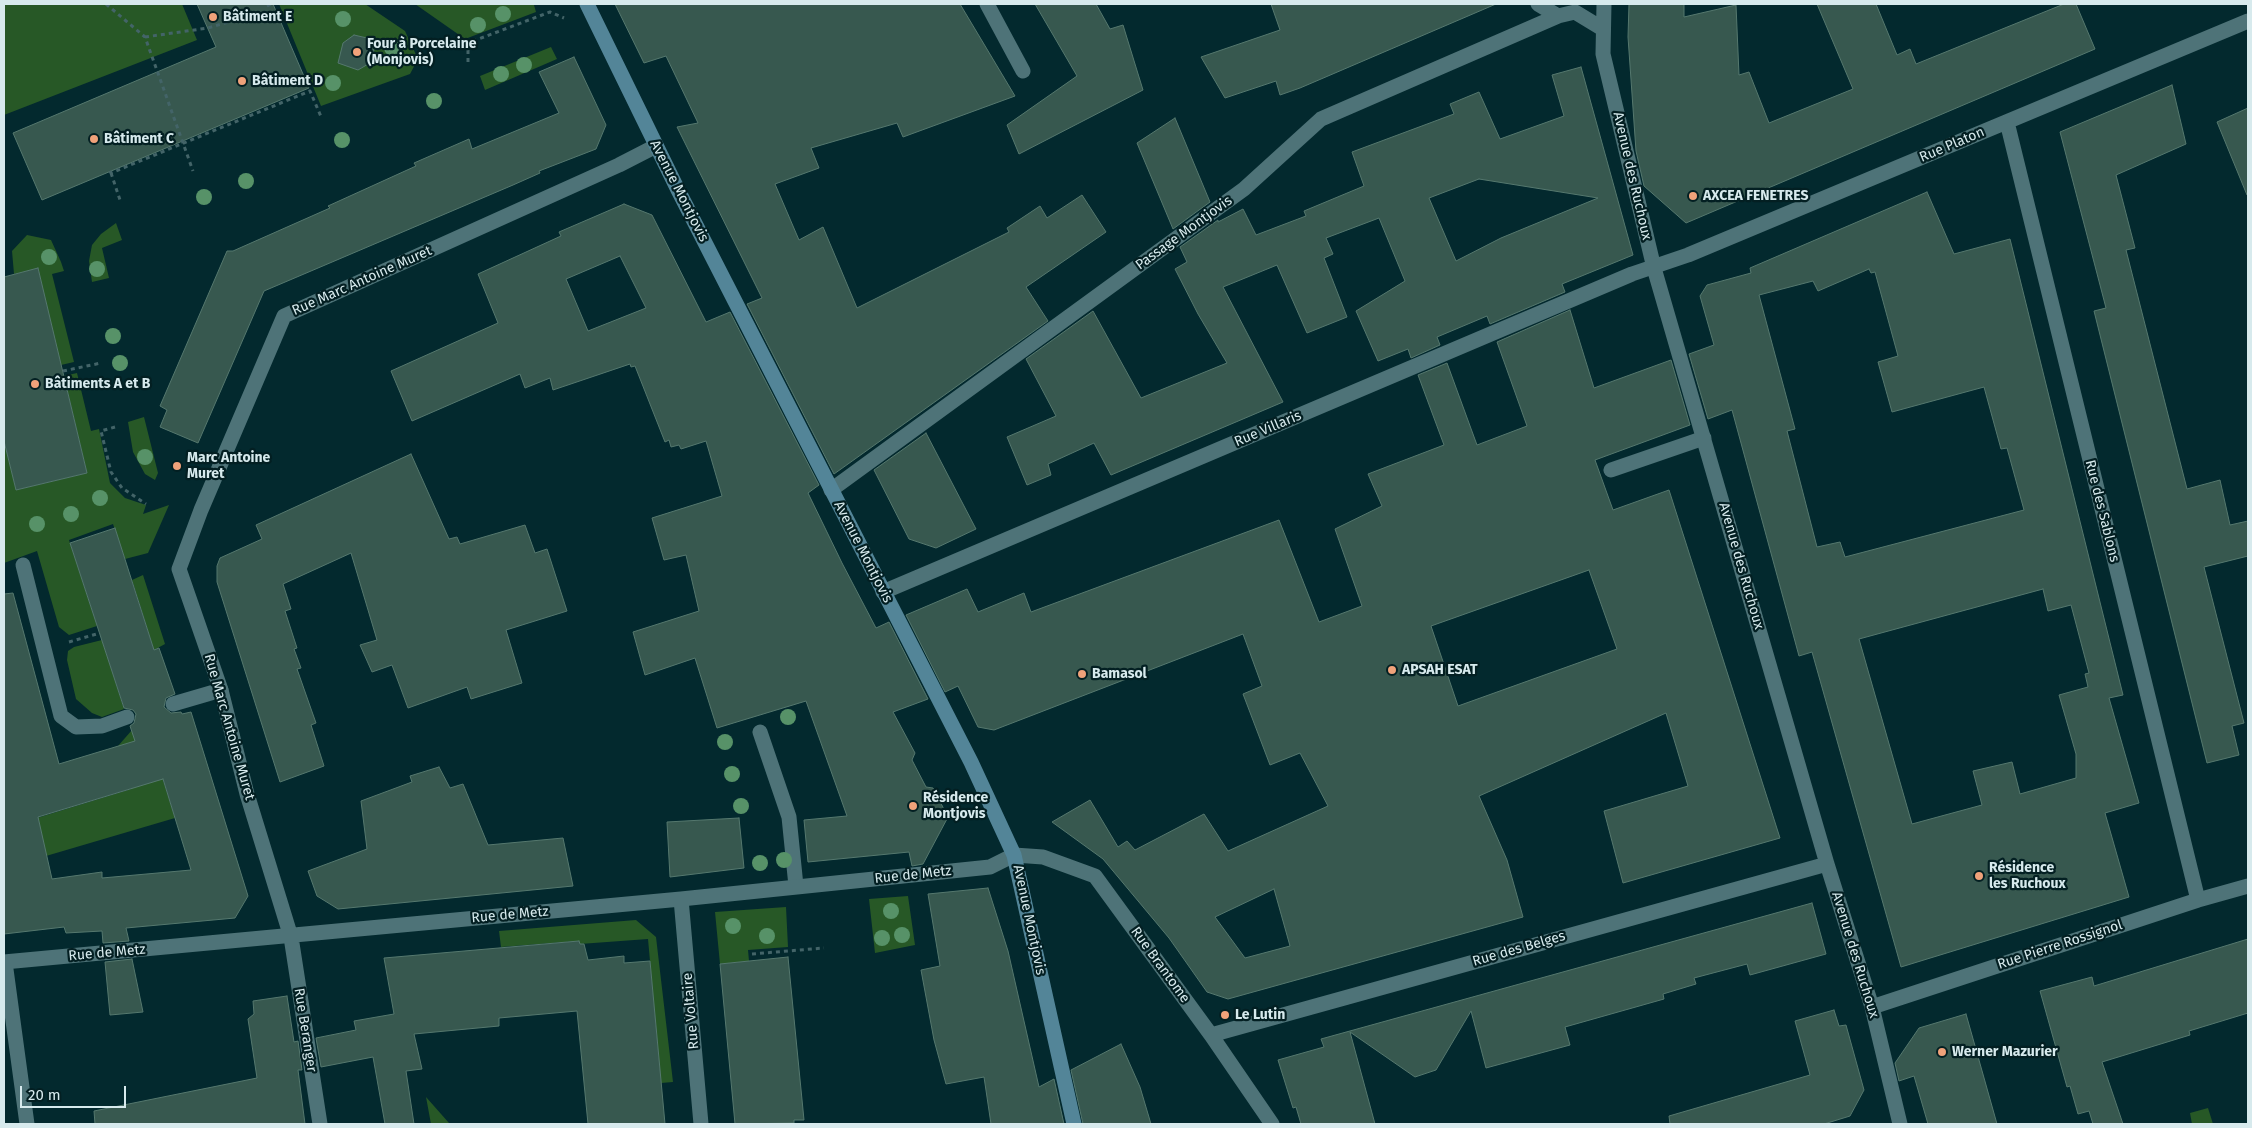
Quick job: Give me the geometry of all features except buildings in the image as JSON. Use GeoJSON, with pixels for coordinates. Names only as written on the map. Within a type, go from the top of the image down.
{"type":"FeatureCollection","features":[{"type":"Feature","properties":{"kind":"main road","name":"Avenue Montjovis"},"geometry":{"type":"LineString","coordinates":[[586,4],[656,146],[971,762],[1014,855],[1074,1124]]}},
{"type":"Feature","properties":{"kind":"street"},"geometry":{"type":"LineString","coordinates":[[987,4],[1023,71]]}},
{"type":"Feature","properties":{"kind":"street"},"geometry":{"type":"LineString","coordinates":[[1538,4],[1558,16],[1575,12],[1603,28]]}},
{"type":"Feature","properties":{"kind":"street","name":"Avenue des Ruchoux"},"geometry":{"type":"LineString","coordinates":[[1604,4],[1603,54],[1654,268],[1827,864],[1872,1007],[1900,1124]]}},
{"type":"Feature","properties":{"kind":"street","name":"Passage Montjovis"},"geometry":{"type":"LineString","coordinates":[[831,490],[1244,189],[1321,119],[1558,16]]}},
{"type":"Feature","properties":{"kind":"street","name":"Rue Platon"},"geometry":{"type":"LineString","coordinates":[[1654,268],[2248,21]]}},
{"type":"Feature","properties":{"kind":"street","name":"Rue des Sablons"},"geometry":{"type":"LineString","coordinates":[[2007,122],[2198,900]]}},
{"type":"Feature","properties":{"kind":"street","name":"Rue Marc Antoine Muret"},"geometry":{"type":"LineString","coordinates":[[291,937],[247,794],[221,690],[179,569],[201,510],[284,316],[619,166],[656,146]]}},
{"type":"Feature","properties":{"kind":"street","name":"Rue Villaris"},"geometry":{"type":"LineString","coordinates":[[883,592],[1632,274],[1654,268]]}},
{"type":"Feature","properties":{"kind":"street"},"geometry":{"type":"LineString","coordinates":[[1612,470],[1704,438]]}},
{"type":"Feature","properties":{"kind":"street"},"geometry":{"type":"LineString","coordinates":[[22,565],[61,716],[76,727],[102,726],[127,717]]}},
{"type":"Feature","properties":{"kind":"street"},"geometry":{"type":"LineString","coordinates":[[173,704],[221,690]]}},
{"type":"Feature","properties":{"kind":"street"},"geometry":{"type":"LineString","coordinates":[[760,732],[789,817],[796,886]]}},
{"type":"Feature","properties":{"kind":"street","name":"Rue Brantome"},"geometry":{"type":"LineString","coordinates":[[1014,855],[1043,857],[1095,876],[1211,1035],[1272,1124]]}},
{"type":"Feature","properties":{"kind":"street","name":"Rue de Metz"},"geometry":{"type":"LineString","coordinates":[[4,962],[291,937],[990,867],[1014,855]]}},
{"type":"Feature","properties":{"kind":"street","name":"Rue des Belges"},"geometry":{"type":"LineString","coordinates":[[1211,1035],[1827,864]]}},
{"type":"Feature","properties":{"kind":"street","name":"Rue Pierre Rossignol"},"geometry":{"type":"LineString","coordinates":[[1872,1007],[2198,900],[2248,886]]}},
{"type":"Feature","properties":{"kind":"street","name":"Rue Voltaire"},"geometry":{"type":"LineString","coordinates":[[681,899],[701,1124]]}},
{"type":"Feature","properties":{"kind":"street","name":"Rue Beranger"},"geometry":{"type":"LineString","coordinates":[[291,937],[320,1124]]}},
{"type":"Feature","properties":{"kind":"street"},"geometry":{"type":"LineString","coordinates":[[4,962],[27,1124]]}},
{"type":"Feature","properties":{"kind":"path"},"geometry":{"type":"LineString","coordinates":[[106,4],[145,38],[193,171]]}},
{"type":"Feature","properties":{"kind":"path"},"geometry":{"type":"LineString","coordinates":[[468,62],[468,43],[550,12],[570,21]]}},
{"type":"Feature","properties":{"kind":"path"},"geometry":{"type":"LineString","coordinates":[[145,38],[208,28],[245,17]]}},
{"type":"Feature","properties":{"kind":"path"},"geometry":{"type":"LineString","coordinates":[[120,200],[110,172],[310,91],[322,119]]}},
{"type":"Feature","properties":{"kind":"path"},"geometry":{"type":"LineString","coordinates":[[63,372],[101,363]]}},
{"type":"Feature","properties":{"kind":"path"},"geometry":{"type":"LineString","coordinates":[[115,427],[101,431],[111,472],[122,488],[146,504]]}},
{"type":"Feature","properties":{"kind":"path"},"geometry":{"type":"LineString","coordinates":[[752,954],[824,948]]}},
{"type":"Feature","properties":{"kind":"green space"},"geometry":{"type":"Polygon","coordinates":[[[4,4],[182,4],[197,40],[4,115],[4,4]]]}},
{"type":"Feature","properties":{"kind":"green space"},"geometry":{"type":"Polygon","coordinates":[[[279,4],[365,4],[405,31],[418,59],[410,74],[321,106],[279,4]]]}},
{"type":"Feature","properties":{"kind":"green space"},"geometry":{"type":"Polygon","coordinates":[[[415,4],[538,4],[534,5],[536,12],[465,39],[415,4]]]}},
{"type":"Feature","properties":{"kind":"green space"},"geometry":{"type":"Polygon","coordinates":[[[551,47],[557,59],[485,90],[480,76],[551,47]]]}},
{"type":"Feature","properties":{"kind":"green space"},"geometry":{"type":"Polygon","coordinates":[[[116,223],[122,240],[102,248],[109,278],[92,282],[89,261],[92,245],[101,234],[116,223]]]}},
{"type":"Feature","properties":{"kind":"green space"},"geometry":{"type":"Polygon","coordinates":[[[27,235],[51,240],[61,262],[64,271],[52,274],[74,362],[61,365],[38,269],[14,274],[12,251],[27,235]]]}},
{"type":"Feature","properties":{"kind":"green space"},"geometry":{"type":"Polygon","coordinates":[[[77,373],[91,431],[99,429],[110,483],[125,498],[146,505],[143,514],[169,505],[148,553],[125,559],[113,524],[69,540],[97,626],[69,635],[59,627],[37,551],[4,563],[4,441],[16,490],[87,473],[64,376],[77,373]]]}},
{"type":"Feature","properties":{"kind":"green space"},"geometry":{"type":"Polygon","coordinates":[[[144,417],[158,473],[155,480],[145,474],[133,452],[128,422],[144,417]]]}},
{"type":"Feature","properties":{"kind":"green space"},"geometry":{"type":"Polygon","coordinates":[[[143,575],[165,644],[154,650],[132,580],[143,575]]]}},
{"type":"Feature","properties":{"kind":"green space"},"geometry":{"type":"Polygon","coordinates":[[[102,640],[124,709],[102,717],[92,713],[76,699],[67,660],[68,651],[74,647],[102,640]]]}},
{"type":"Feature","properties":{"kind":"green space"},"geometry":{"type":"Polygon","coordinates":[[[12,718],[37,818],[131,789],[118,746],[132,730],[146,726],[175,818],[46,856],[21,825],[4,829],[4,720],[12,718]]]}},
{"type":"Feature","properties":{"kind":"green space"},"geometry":{"type":"Polygon","coordinates":[[[908,896],[915,945],[875,953],[869,899],[908,896]]]}},
{"type":"Feature","properties":{"kind":"green space"},"geometry":{"type":"Polygon","coordinates":[[[786,907],[788,947],[748,950],[749,961],[720,964],[715,912],[786,907]]]}},
{"type":"Feature","properties":{"kind":"green space"},"geometry":{"type":"Polygon","coordinates":[[[636,920],[656,937],[673,1082],[661,1083],[648,939],[580,944],[578,941],[501,947],[499,931],[636,920]]]}},
{"type":"Feature","properties":{"kind":"green space"},"geometry":{"type":"Polygon","coordinates":[[[426,1097],[449,1123],[450,1124],[431,1124],[426,1097]]]}},
{"type":"Feature","properties":{"kind":"green space"},"geometry":{"type":"Polygon","coordinates":[[[2208,1108],[2213,1124],[2192,1124],[2190,1113],[2208,1108]]]}},
{"type":"Feature","properties":{"kind":"place","name":"Bâtiment E"},"geometry":{"type":"Point","coordinates":[213,17]}},
{"type":"Feature","properties":{"kind":"place","name":"Four à Porcelaine (Monjovis)"},"geometry":{"type":"Point","coordinates":[357,52]}},
{"type":"Feature","properties":{"kind":"place","name":"Bâtiment D"},"geometry":{"type":"Point","coordinates":[242,81]}},
{"type":"Feature","properties":{"kind":"place","name":"Bâtiment C"},"geometry":{"type":"Point","coordinates":[94,139]}},
{"type":"Feature","properties":{"kind":"place","name":"AXCEA FENETRES"},"geometry":{"type":"Point","coordinates":[1693,196]}},
{"type":"Feature","properties":{"kind":"place","name":"Bâtiments A et B"},"geometry":{"type":"Point","coordinates":[35,384]}},
{"type":"Feature","properties":{"kind":"place","name":"Marc Antoine Muret"},"geometry":{"type":"Point","coordinates":[177,466]}},
{"type":"Feature","properties":{"kind":"place","name":"APSAH ESAT"},"geometry":{"type":"Point","coordinates":[1392,670]}},
{"type":"Feature","properties":{"kind":"place","name":"Bamasol"},"geometry":{"type":"Point","coordinates":[1082,674]}},
{"type":"Feature","properties":{"kind":"place","name":"Résidence Montjovis"},"geometry":{"type":"Point","coordinates":[913,806]}},
{"type":"Feature","properties":{"kind":"place","name":"Résidence les Ruchoux"},"geometry":{"type":"Point","coordinates":[1979,876]}},
{"type":"Feature","properties":{"kind":"place","name":"Le Lutin"},"geometry":{"type":"Point","coordinates":[1225,1015]}},
{"type":"Feature","properties":{"kind":"place","name":"Werner Mazurier"},"geometry":{"type":"Point","coordinates":[1942,1052]}}]}
